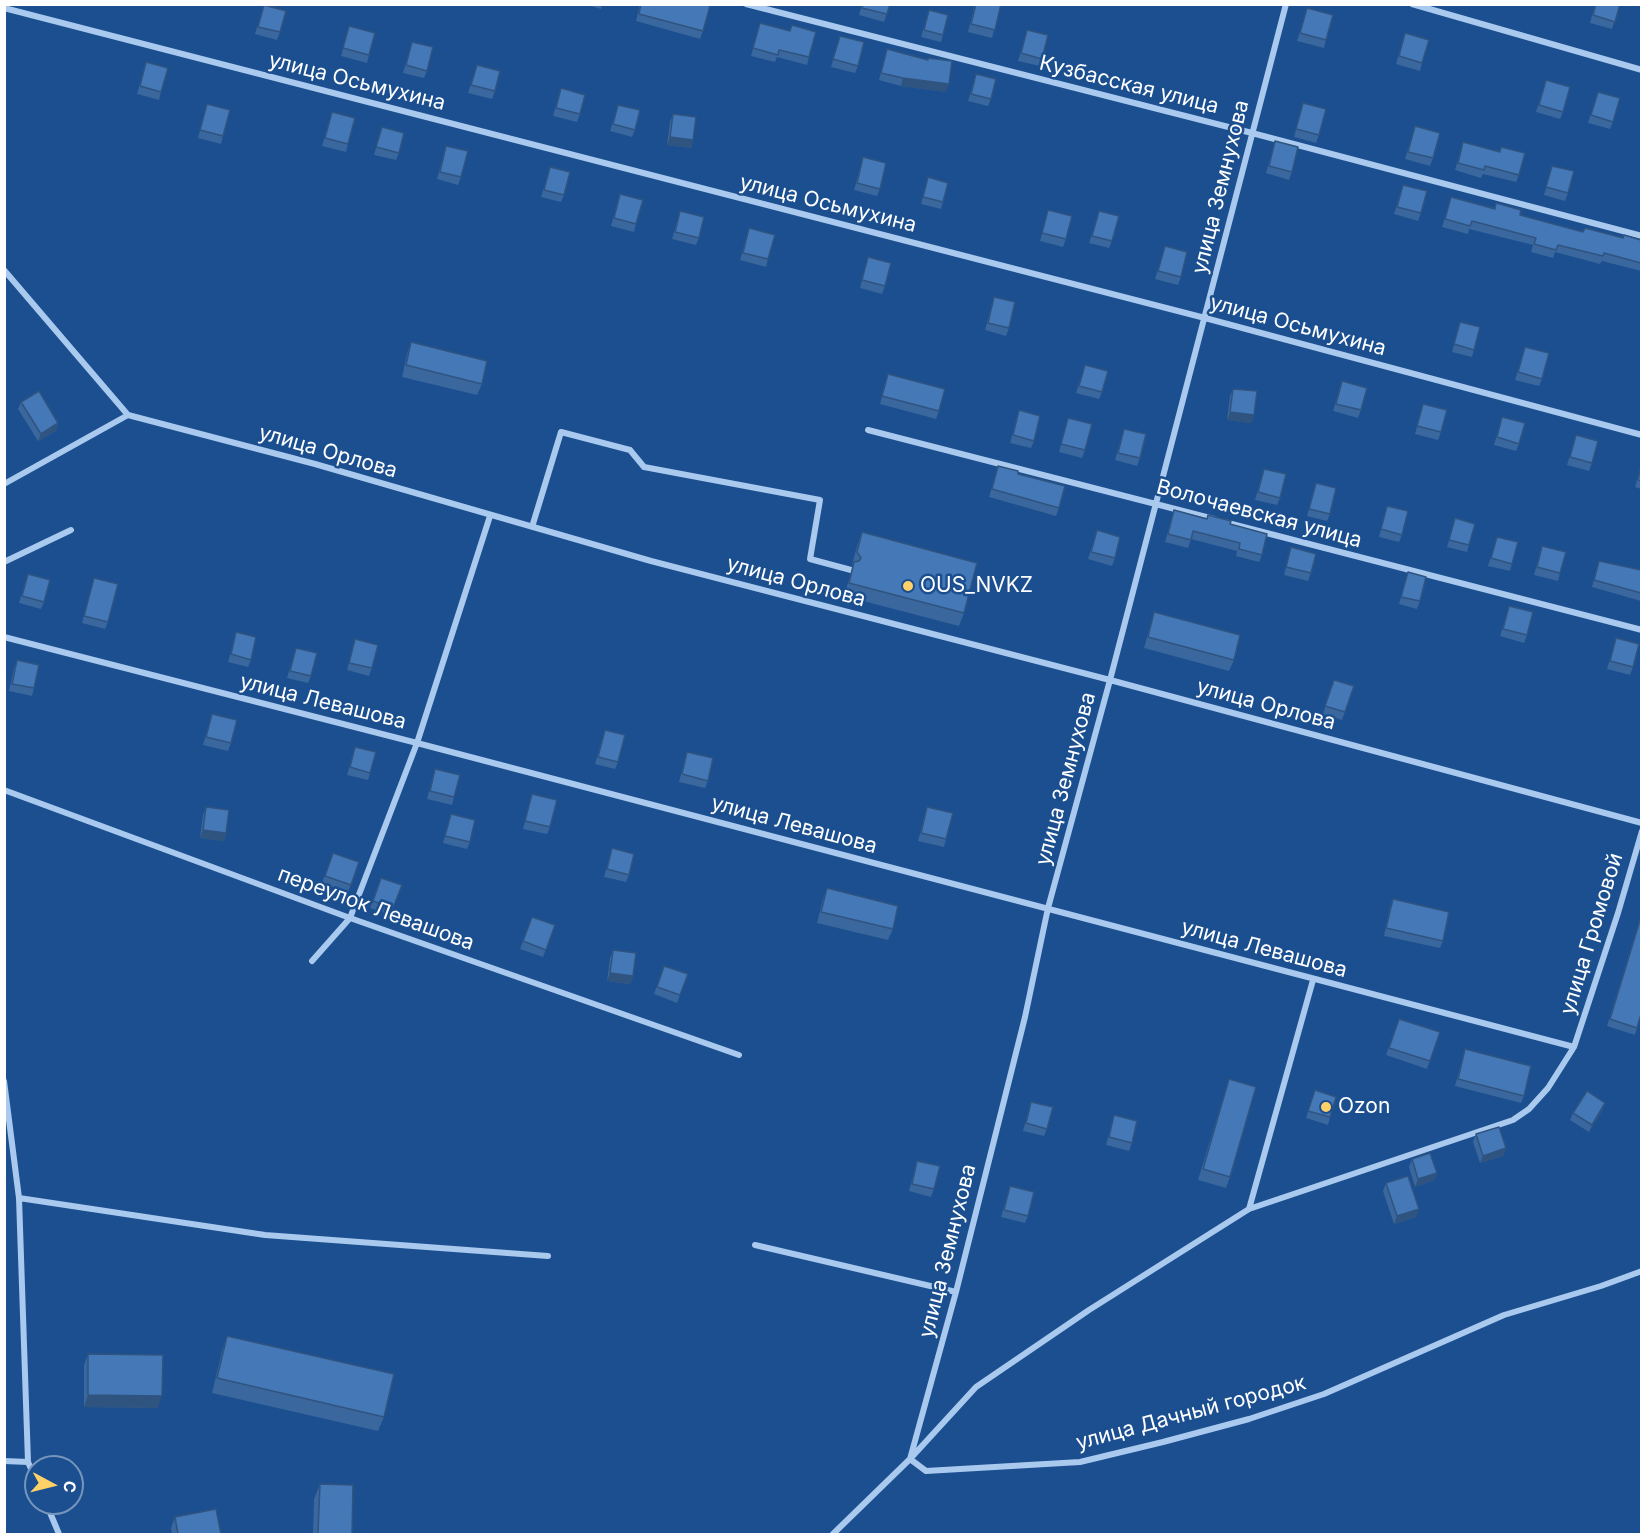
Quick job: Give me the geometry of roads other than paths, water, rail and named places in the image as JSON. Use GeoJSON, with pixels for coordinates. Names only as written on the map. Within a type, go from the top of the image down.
{"type":"FeatureCollection","features":[{"type":"Feature","properties":{"kind":"street","name":"Кузбасская улица"},"geometry":{"type":"LineString","coordinates":[[746,4],[1641,236]]}},
{"type":"Feature","properties":{"kind":"street","name":"улица Земнухова"},"geometry":{"type":"LineString","coordinates":[[910,1459],[956,1292],[1025,1017],[1048,908],[1110,680],[1286,4]]}},
{"type":"Feature","properties":{"kind":"street"},"geometry":{"type":"LineString","coordinates":[[1412,4],[1641,70]]}},
{"type":"Feature","properties":{"kind":"street","name":"улица Осьмухина"},"geometry":{"type":"LineString","coordinates":[[4,8],[1205,318],[1641,435]]}},
{"type":"Feature","properties":{"kind":"street"},"geometry":{"type":"LineString","coordinates":[[4,270],[128,415],[4,484]]}},
{"type":"Feature","properties":{"kind":"street","name":"улица Орлова"},"geometry":{"type":"LineString","coordinates":[[128,415],[315,464],[490,516],[815,605],[1110,680],[1641,823]]}},
{"type":"Feature","properties":{"kind":"street","name":"Волочаевская улица"},"geometry":{"type":"LineString","coordinates":[[868,430],[1641,630]]}},
{"type":"Feature","properties":{"kind":"street"},"geometry":{"type":"LineString","coordinates":[[532,527],[561,432],[630,450],[644,467],[820,500],[810,559],[851,570]]}},
{"type":"Feature","properties":{"kind":"street"},"geometry":{"type":"LineString","coordinates":[[312,961],[350,918],[417,743],[490,516]]}},
{"type":"Feature","properties":{"kind":"street"},"geometry":{"type":"LineString","coordinates":[[4,562],[71,530]]}},
{"type":"Feature","properties":{"kind":"street","name":"улица Левашова"},"geometry":{"type":"LineString","coordinates":[[4,637],[1574,1047]]}},
{"type":"Feature","properties":{"kind":"street","name":"переулок Левашова"},"geometry":{"type":"LineString","coordinates":[[4,790],[350,918],[739,1055]]}},
{"type":"Feature","properties":{"kind":"street","name":"улица Громовой"},"geometry":{"type":"LineString","coordinates":[[910,1459],[976,1387],[1129,1284],[1249,1209],[1513,1120],[1529,1109],[1548,1088],[1574,1047],[1618,913],[1641,831]]}},
{"type":"Feature","properties":{"kind":"street"},"geometry":{"type":"LineString","coordinates":[[1249,1209],[1313,980]]}},
{"type":"Feature","properties":{"kind":"street"},"geometry":{"type":"LineString","coordinates":[[4,1081],[19,1198],[28,1455]]}},
{"type":"Feature","properties":{"kind":"street"},"geometry":{"type":"LineString","coordinates":[[19,1198],[265,1235],[548,1256]]}},
{"type":"Feature","properties":{"kind":"street"},"geometry":{"type":"LineString","coordinates":[[755,1245],[956,1292]]}},
{"type":"Feature","properties":{"kind":"street","name":"улица Дачный городок"},"geometry":{"type":"LineString","coordinates":[[910,1459],[926,1471],[1080,1462],[1163,1442],[1249,1419],[1324,1394],[1504,1315],[1601,1286],[1641,1271]]}},
{"type":"Feature","properties":{"kind":"street"},"geometry":{"type":"LineString","coordinates":[[833,1534],[910,1459]]}},
{"type":"Feature","properties":{"kind":"street"},"geometry":{"type":"LineString","coordinates":[[4,1461],[24,1462]]}},
{"type":"Feature","properties":{"kind":"street"},"geometry":{"type":"LineString","coordinates":[[51,1515],[59,1534]]}},
{"type":"Feature","properties":{"kind":"place","name":"OUS_NVKZ"},"geometry":{"type":"Point","coordinates":[908,586]}},
{"type":"Feature","properties":{"kind":"place","name":"Ozon"},"geometry":{"type":"Point","coordinates":[1326,1107]}}]}
